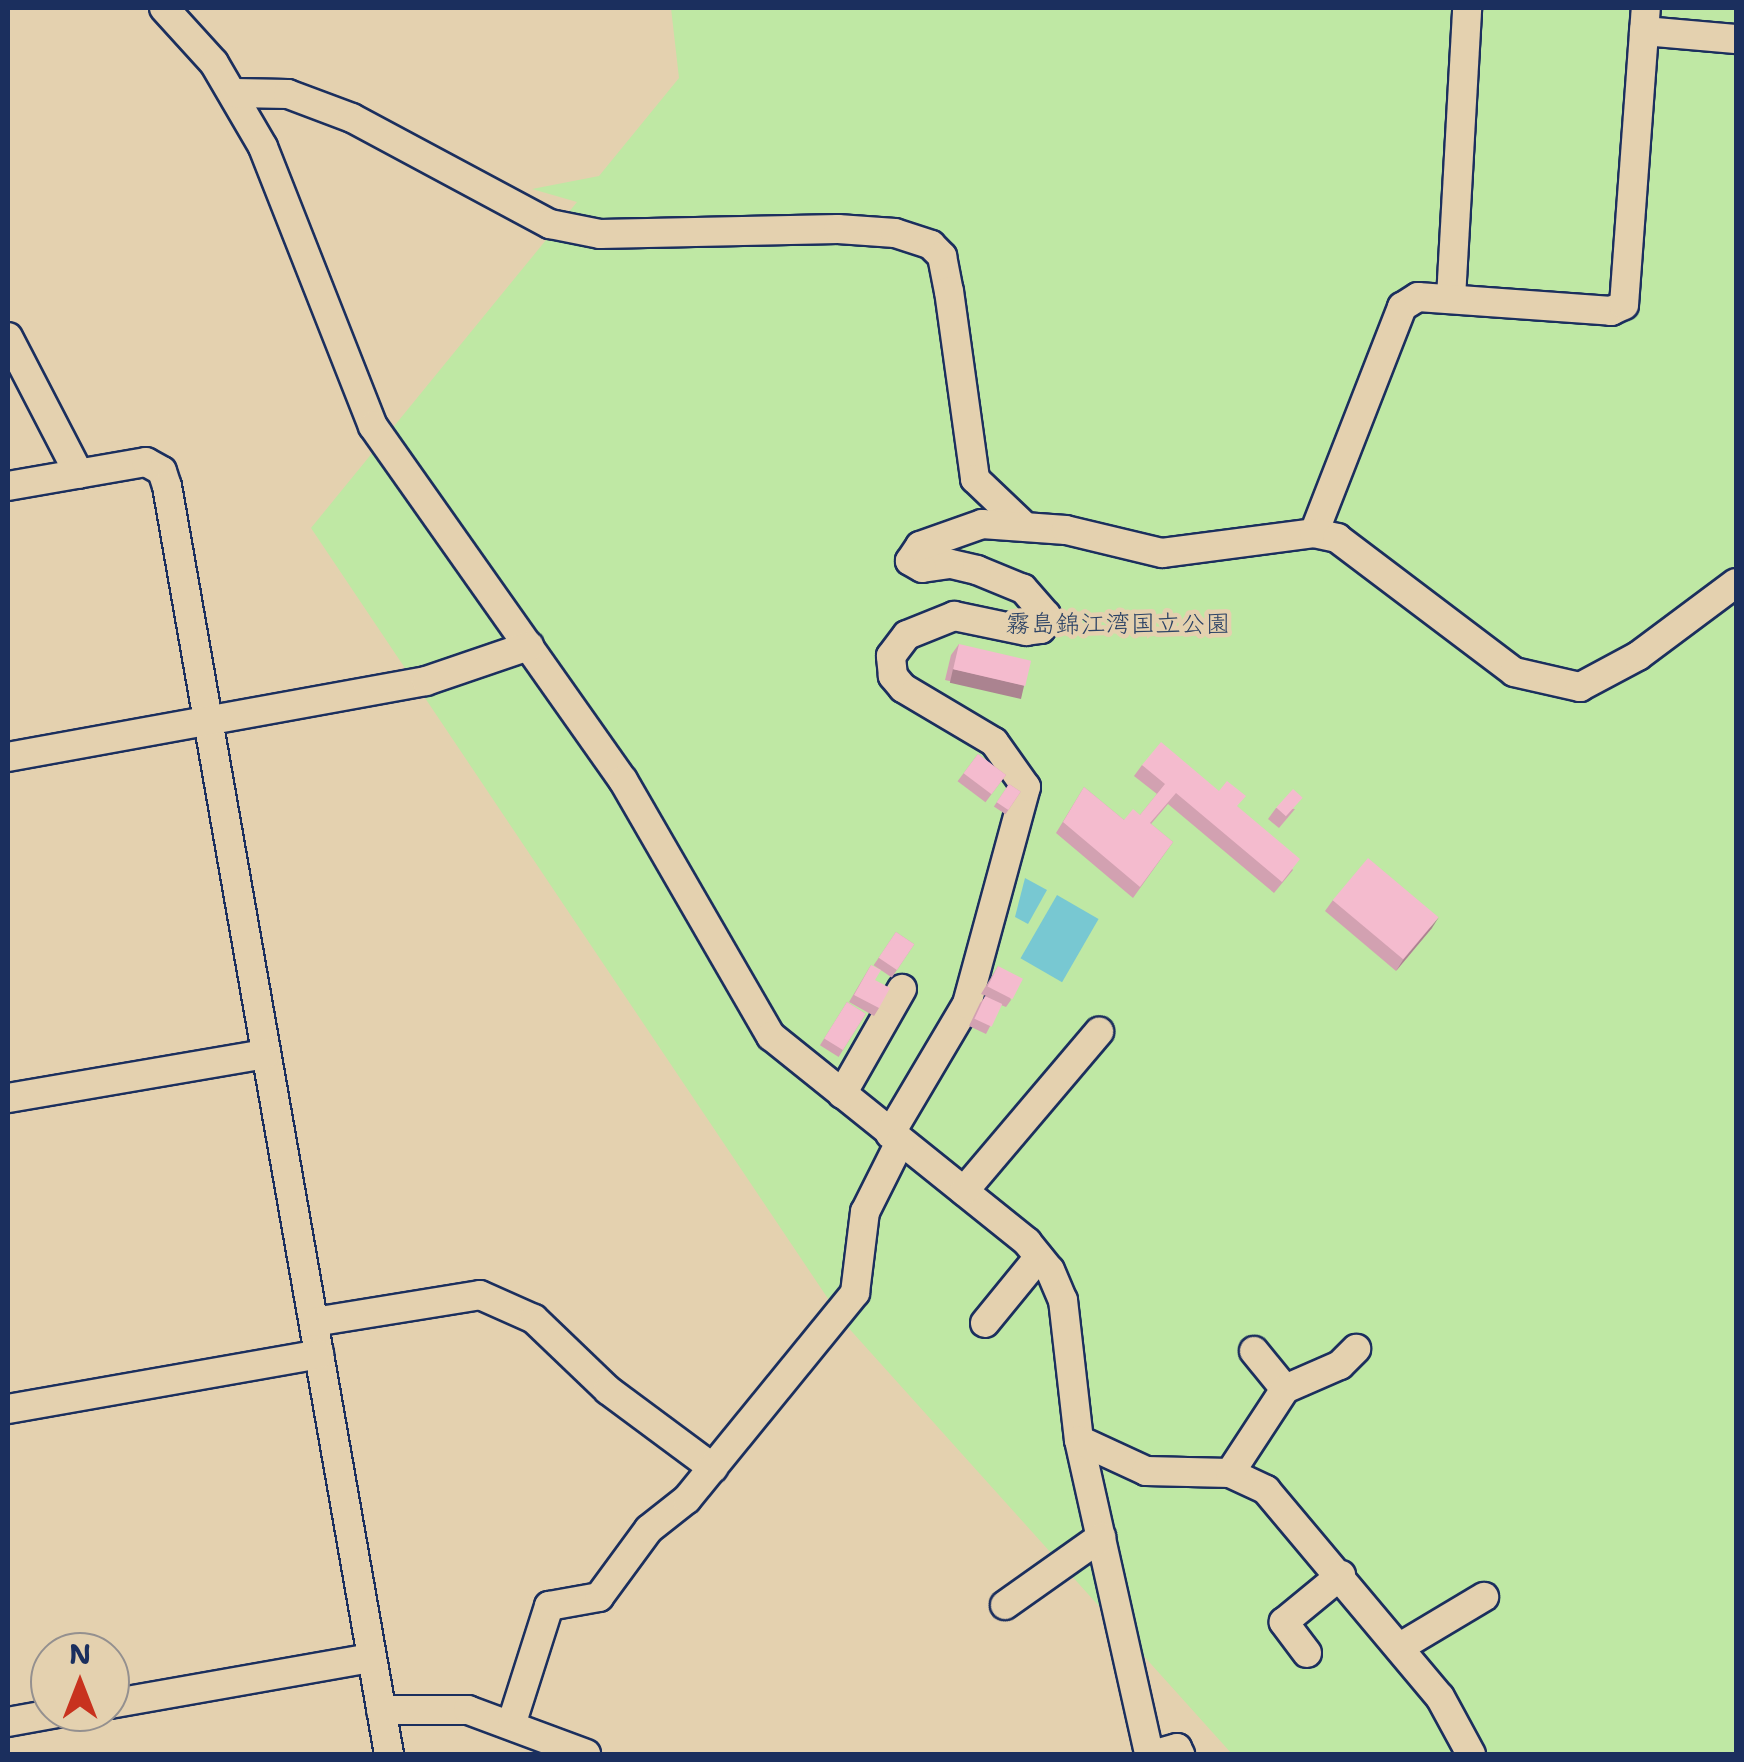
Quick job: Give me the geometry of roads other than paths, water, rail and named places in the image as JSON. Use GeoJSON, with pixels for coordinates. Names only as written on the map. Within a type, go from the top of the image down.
{"type":"FeatureCollection","features":[{"type":"Feature","properties":{"kind":"street"},"geometry":{"type":"LineString","coordinates":[[164,8],[234,92],[263,146],[373,426],[623,780],[770,1036],[964,1191],[1039,1257],[1063,1300],[1079,1440],[1153,1754],[1177,1748],[1180,1754]]}},
{"type":"Feature","properties":{"kind":"street"},"geometry":{"type":"LineString","coordinates":[[1451,298],[1467,8]]}},
{"type":"Feature","properties":{"kind":"street"},"geometry":{"type":"LineString","coordinates":[[1314,533],[1402,307],[1418,297],[1611,311],[1624,304],[1645,19],[1736,39]]}},
{"type":"Feature","properties":{"kind":"street"},"geometry":{"type":"LineString","coordinates":[[234,92],[288,94],[352,118],[550,224],[600,234],[838,229],[894,233],[931,246],[942,256],[949,291],[975,479],[1021,523]]}},
{"type":"Feature","properties":{"kind":"street"},"geometry":{"type":"LineString","coordinates":[[8,338],[79,474]]}},
{"type":"Feature","properties":{"kind":"street"},"geometry":{"type":"LineString","coordinates":[[8,486],[146,462],[162,471],[389,1754]]}},
{"type":"Feature","properties":{"kind":"street"},"geometry":{"type":"LineString","coordinates":[[512,1722],[549,1606],[599,1596],[650,1529],[712,1468],[855,1294],[865,1212],[895,1138],[967,1004],[1026,787],[994,742],[904,688],[893,676],[891,656],[906,636],[954,616],[1026,631],[1041,629],[1046,615],[1024,589],[977,570],[950,564],[922,568],[910,561],[920,546],[982,524],[1021,523],[1162,554],[1314,533],[1366,555],[1514,672],[1580,686],[1638,656],[1736,583]]}},
{"type":"Feature","properties":{"kind":"street"},"geometry":{"type":"LineString","coordinates":[[8,757],[426,681],[529,646]]}},
{"type":"Feature","properties":{"kind":"street"},"geometry":{"type":"LineString","coordinates":[[842,1094],[902,989]]}},
{"type":"Feature","properties":{"kind":"street"},"geometry":{"type":"LineString","coordinates":[[964,1191],[1099,1032]]}},
{"type":"Feature","properties":{"kind":"street"},"geometry":{"type":"LineString","coordinates":[[8,1098],[265,1054]]}},
{"type":"Feature","properties":{"kind":"street"},"geometry":{"type":"LineString","coordinates":[[986,1322],[1039,1257]]}},
{"type":"Feature","properties":{"kind":"street"},"geometry":{"type":"LineString","coordinates":[[314,1322],[480,1296],[534,1319],[608,1390],[712,1468]]}},
{"type":"Feature","properties":{"kind":"street"},"geometry":{"type":"LineString","coordinates":[[1230,1474],[1285,1390],[1340,1364],[1356,1349]]}},
{"type":"Feature","properties":{"kind":"street"},"geometry":{"type":"LineString","coordinates":[[1254,1351],[1285,1390]]}},
{"type":"Feature","properties":{"kind":"street"},"geometry":{"type":"LineString","coordinates":[[8,1409],[320,1354]]}},
{"type":"Feature","properties":{"kind":"street"},"geometry":{"type":"LineString","coordinates":[[1079,1440],[1146,1471],[1230,1474],[1266,1490],[1341,1575],[1454,1716],[1471,1754]]}},
{"type":"Feature","properties":{"kind":"street"},"geometry":{"type":"LineString","coordinates":[[1005,1605],[1100,1537]]}},
{"type":"Feature","properties":{"kind":"street"},"geometry":{"type":"LineString","coordinates":[[1307,1654],[1284,1622],[1341,1575]]}},
{"type":"Feature","properties":{"kind":"street"},"geometry":{"type":"LineString","coordinates":[[1400,1647],[1484,1596]]}},
{"type":"Feature","properties":{"kind":"street"},"geometry":{"type":"LineString","coordinates":[[130,1700],[372,1658]]}},
{"type":"Feature","properties":{"kind":"street"},"geometry":{"type":"LineString","coordinates":[[381,1710],[468,1710],[512,1722],[586,1754]]}},
{"type":"Feature","properties":{"kind":"water"},"geometry":{"type":"Polygon","coordinates":[[[1025,878],[1047,890],[1028,924],[1015,917],[1025,878]]]}},
{"type":"Feature","properties":{"kind":"water"},"geometry":{"type":"Polygon","coordinates":[[[1057,895],[1099,919],[1062,982],[1020,958],[1057,895]]]}},
{"type":"Feature","properties":{"kind":"park label","name":"霧島錦江湾国立公園"},"geometry":{"type":"Point","coordinates":[1118,623]}}]}
